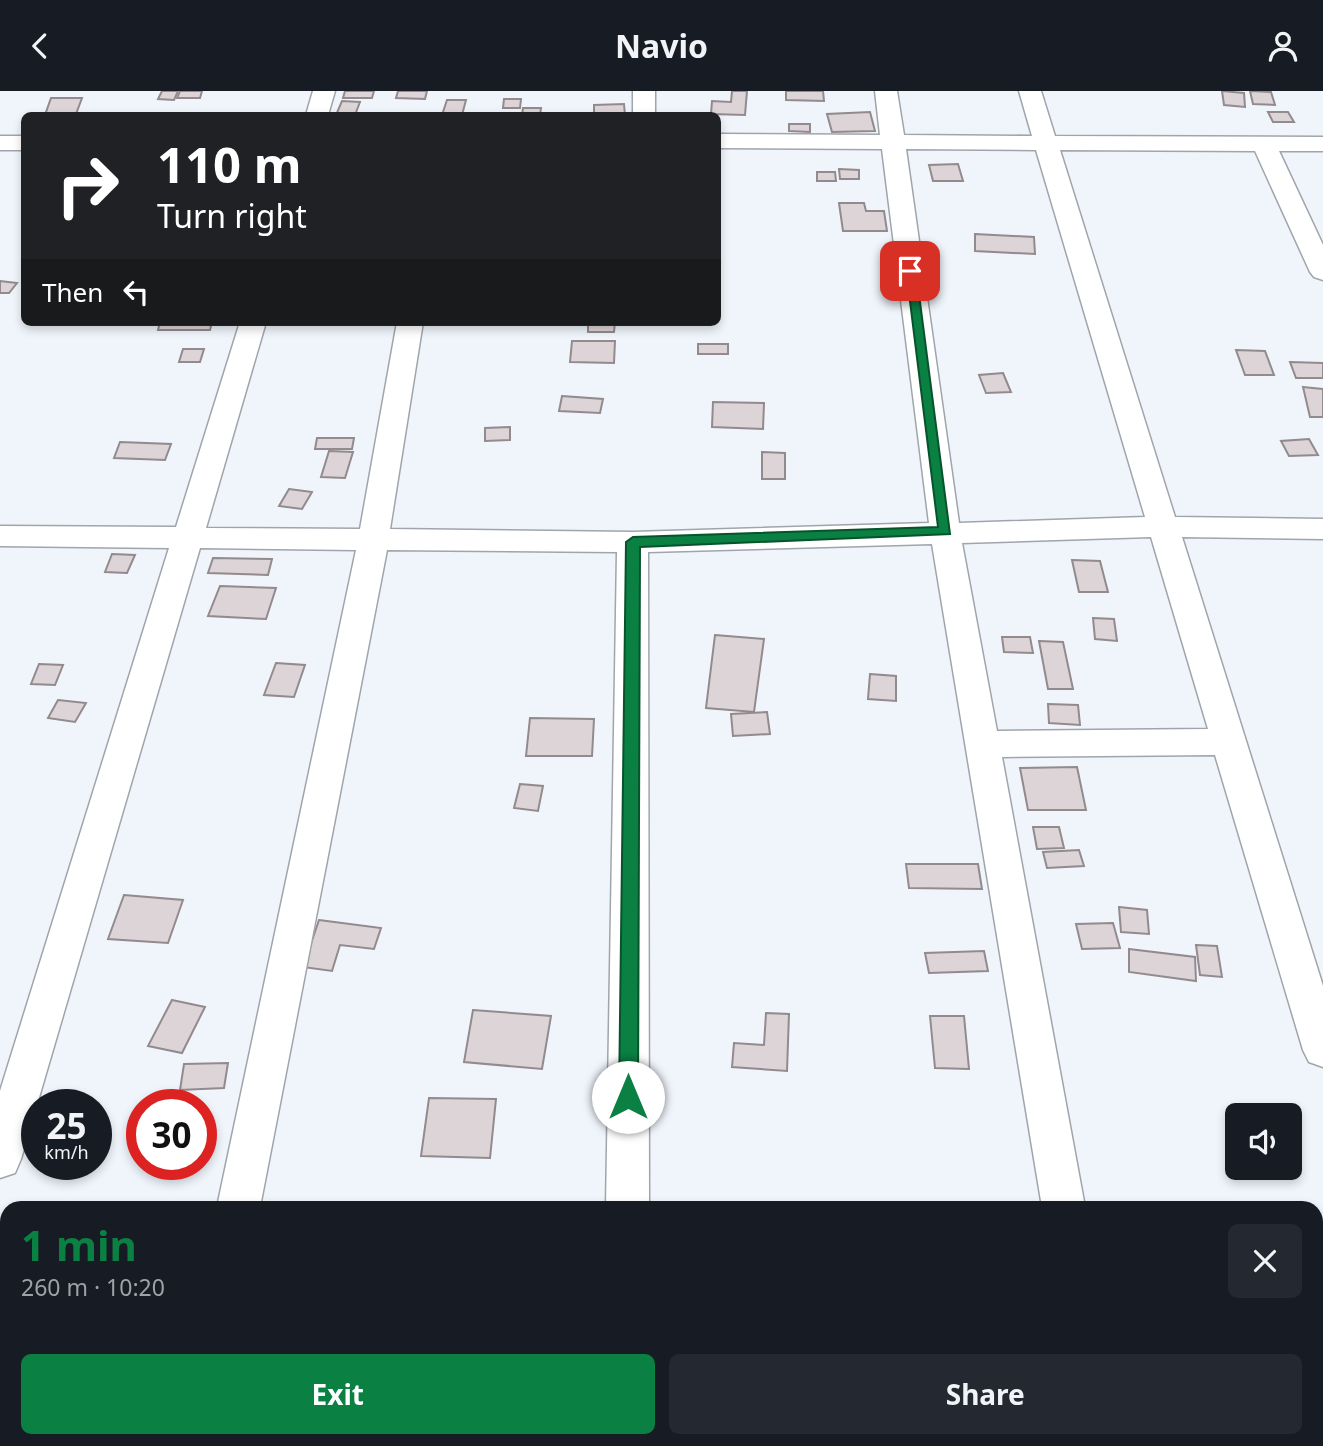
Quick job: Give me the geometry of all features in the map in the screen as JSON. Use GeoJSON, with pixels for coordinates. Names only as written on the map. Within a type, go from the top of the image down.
{"type":"FeatureCollection","features":[{"type":"Feature","properties":{"kind":"street"},"geometry":{"type":"LineString","coordinates":[[318,112],[324,91]]}},
{"type":"Feature","properties":{"kind":"street"},"geometry":{"type":"LineString","coordinates":[[644,91],[644,112]]}},
{"type":"Feature","properties":{"kind":"street"},"geometry":{"type":"LineString","coordinates":[[886,91],[945,531],[1062,1201]]}},
{"type":"Feature","properties":{"kind":"street"},"geometry":{"type":"LineString","coordinates":[[1030,91],[1323,1050]]}},
{"type":"Feature","properties":{"kind":"street"},"geometry":{"type":"LineString","coordinates":[[721,141],[1323,144]]}},
{"type":"Feature","properties":{"kind":"street"},"geometry":{"type":"LineString","coordinates":[[0,143],[21,143]]}},
{"type":"Feature","properties":{"kind":"street"},"geometry":{"type":"LineString","coordinates":[[1264,144],[1323,272]]}},
{"type":"Feature","properties":{"kind":"street"},"geometry":{"type":"LineString","coordinates":[[0,1159],[253,326]]}},
{"type":"Feature","properties":{"kind":"street"},"geometry":{"type":"LineString","coordinates":[[239,1201],[373,541],[409,326]]}},
{"type":"Feature","properties":{"kind":"street"},"geometry":{"type":"LineString","coordinates":[[0,536],[633,542],[945,531],[1163,527],[1323,529]]}},
{"type":"Feature","properties":{"kind":"street"},"geometry":{"type":"LineString","coordinates":[[627,1201],[633,542]]}},
{"type":"Feature","properties":{"kind":"street"},"geometry":{"type":"LineString","coordinates":[[983,744],[1229,742]]}},
{"type":"Feature","properties":{"kind":"building"},"geometry":{"type":"Polygon","coordinates":[[[162,91],[178,91],[174,100],[158,99],[162,91]]]}},
{"type":"Feature","properties":{"kind":"building"},"geometry":{"type":"Polygon","coordinates":[[[180,91],[202,91],[200,98],[177,98],[180,91]]]}},
{"type":"Feature","properties":{"kind":"building"},"geometry":{"type":"Polygon","coordinates":[[[345,91],[374,91],[372,98],[343,98],[345,91]]]}},
{"type":"Feature","properties":{"kind":"building"},"geometry":{"type":"Polygon","coordinates":[[[398,91],[427,91],[425,99],[396,98],[398,91]]]}},
{"type":"Feature","properties":{"kind":"building"},"geometry":{"type":"Polygon","coordinates":[[[732,91],[747,91],[745,115],[711,112],[712,101],[731,102],[732,91]]]}},
{"type":"Feature","properties":{"kind":"building"},"geometry":{"type":"Polygon","coordinates":[[[786,91],[823,91],[824,101],[786,100],[786,91]]]}},
{"type":"Feature","properties":{"kind":"building"},"geometry":{"type":"Polygon","coordinates":[[[1222,91],[1244,93],[1245,107],[1224,105],[1222,91]]]}},
{"type":"Feature","properties":{"kind":"building"},"geometry":{"type":"Polygon","coordinates":[[[1250,91],[1271,92],[1275,105],[1253,104],[1250,91]]]}},
{"type":"Feature","properties":{"kind":"building"},"geometry":{"type":"Polygon","coordinates":[[[51,98],[82,98],[77,112],[46,112],[51,98]]]}},
{"type":"Feature","properties":{"kind":"building"},"geometry":{"type":"Polygon","coordinates":[[[504,99],[521,99],[520,108],[503,108],[504,99]]]}},
{"type":"Feature","properties":{"kind":"building"},"geometry":{"type":"Polygon","coordinates":[[[447,100],[466,100],[463,112],[443,112],[447,100]]]}},
{"type":"Feature","properties":{"kind":"building"},"geometry":{"type":"Polygon","coordinates":[[[342,101],[360,102],[356,112],[337,112],[342,101]]]}},
{"type":"Feature","properties":{"kind":"building"},"geometry":{"type":"Polygon","coordinates":[[[624,104],[625,112],[594,112],[594,105],[624,104]]]}},
{"type":"Feature","properties":{"kind":"building"},"geometry":{"type":"Polygon","coordinates":[[[523,108],[541,108],[540,112],[522,112],[523,108]]]}},
{"type":"Feature","properties":{"kind":"building"},"geometry":{"type":"Polygon","coordinates":[[[870,112],[875,131],[832,132],[827,114],[870,112]]]}},
{"type":"Feature","properties":{"kind":"building"},"geometry":{"type":"Polygon","coordinates":[[[1268,112],[1288,112],[1294,122],[1273,122],[1268,112]]]}},
{"type":"Feature","properties":{"kind":"building"},"geometry":{"type":"Polygon","coordinates":[[[789,124],[810,124],[810,132],[789,131],[789,124]]]}},
{"type":"Feature","properties":{"kind":"building"},"geometry":{"type":"Polygon","coordinates":[[[958,164],[963,181],[933,181],[929,165],[958,164]]]}},
{"type":"Feature","properties":{"kind":"building"},"geometry":{"type":"Polygon","coordinates":[[[839,169],[859,170],[859,179],[840,179],[839,169]]]}},
{"type":"Feature","properties":{"kind":"building"},"geometry":{"type":"Polygon","coordinates":[[[817,172],[835,172],[836,181],[817,181],[817,172]]]}},
{"type":"Feature","properties":{"kind":"building"},"geometry":{"type":"Polygon","coordinates":[[[839,203],[864,203],[866,211],[884,211],[887,231],[843,231],[839,203]]]}},
{"type":"Feature","properties":{"kind":"building"},"geometry":{"type":"Polygon","coordinates":[[[975,234],[1034,237],[1035,254],[975,251],[975,234]]]}},
{"type":"Feature","properties":{"kind":"building"},"geometry":{"type":"Polygon","coordinates":[[[0,281],[17,283],[9,293],[0,293],[0,281]]]}},
{"type":"Feature","properties":{"kind":"building"},"geometry":{"type":"Polygon","coordinates":[[[159,326],[211,326],[210,330],[158,330],[159,326]]]}},
{"type":"Feature","properties":{"kind":"building"},"geometry":{"type":"Polygon","coordinates":[[[588,326],[615,326],[614,332],[588,332],[588,326]]]}},
{"type":"Feature","properties":{"kind":"building"},"geometry":{"type":"Polygon","coordinates":[[[572,341],[615,341],[614,363],[570,362],[572,341]]]}},
{"type":"Feature","properties":{"kind":"building"},"geometry":{"type":"Polygon","coordinates":[[[698,344],[728,344],[728,354],[698,354],[698,344]]]}},
{"type":"Feature","properties":{"kind":"building"},"geometry":{"type":"Polygon","coordinates":[[[183,349],[204,349],[200,362],[179,362],[183,349]]]}},
{"type":"Feature","properties":{"kind":"building"},"geometry":{"type":"Polygon","coordinates":[[[1236,350],[1265,351],[1274,375],[1245,375],[1236,350]]]}},
{"type":"Feature","properties":{"kind":"building"},"geometry":{"type":"Polygon","coordinates":[[[1290,362],[1323,363],[1323,378],[1296,378],[1290,362]]]}},
{"type":"Feature","properties":{"kind":"building"},"geometry":{"type":"Polygon","coordinates":[[[1003,373],[1011,392],[986,393],[979,375],[1003,373]]]}},
{"type":"Feature","properties":{"kind":"building"},"geometry":{"type":"Polygon","coordinates":[[[1303,387],[1323,389],[1323,417],[1310,417],[1303,387]]]}},
{"type":"Feature","properties":{"kind":"building"},"geometry":{"type":"Polygon","coordinates":[[[562,396],[603,399],[600,413],[559,411],[562,396]]]}},
{"type":"Feature","properties":{"kind":"building"},"geometry":{"type":"Polygon","coordinates":[[[713,402],[764,403],[763,429],[712,427],[713,402]]]}},
{"type":"Feature","properties":{"kind":"building"},"geometry":{"type":"Polygon","coordinates":[[[510,427],[510,440],[485,441],[485,428],[510,427]]]}},
{"type":"Feature","properties":{"kind":"building"},"geometry":{"type":"Polygon","coordinates":[[[317,438],[354,438],[352,449],[315,449],[317,438]]]}},
{"type":"Feature","properties":{"kind":"building"},"geometry":{"type":"Polygon","coordinates":[[[1309,439],[1318,455],[1289,456],[1281,441],[1309,439]]]}},
{"type":"Feature","properties":{"kind":"building"},"geometry":{"type":"Polygon","coordinates":[[[120,442],[171,444],[165,460],[114,458],[120,442]]]}},
{"type":"Feature","properties":{"kind":"building"},"geometry":{"type":"Polygon","coordinates":[[[329,451],[353,452],[345,478],[321,477],[329,451]]]}},
{"type":"Feature","properties":{"kind":"building"},"geometry":{"type":"Polygon","coordinates":[[[762,452],[785,453],[785,479],[762,479],[762,452]]]}},
{"type":"Feature","properties":{"kind":"building"},"geometry":{"type":"Polygon","coordinates":[[[289,489],[312,492],[302,509],[279,506],[289,489]]]}},
{"type":"Feature","properties":{"kind":"building"},"geometry":{"type":"Polygon","coordinates":[[[112,554],[135,555],[127,573],[105,572],[112,554]]]}},
{"type":"Feature","properties":{"kind":"building"},"geometry":{"type":"Polygon","coordinates":[[[213,558],[272,559],[268,575],[208,573],[213,558]]]}},
{"type":"Feature","properties":{"kind":"building"},"geometry":{"type":"Polygon","coordinates":[[[1072,560],[1100,561],[1108,592],[1079,592],[1072,560]]]}},
{"type":"Feature","properties":{"kind":"building"},"geometry":{"type":"Polygon","coordinates":[[[220,586],[276,588],[266,619],[208,616],[220,586]]]}},
{"type":"Feature","properties":{"kind":"building"},"geometry":{"type":"Polygon","coordinates":[[[1093,618],[1114,619],[1117,641],[1095,639],[1093,618]]]}},
{"type":"Feature","properties":{"kind":"building"},"geometry":{"type":"Polygon","coordinates":[[[715,635],[764,639],[754,712],[706,708],[715,635]]]}},
{"type":"Feature","properties":{"kind":"building"},"geometry":{"type":"Polygon","coordinates":[[[1002,637],[1030,637],[1033,653],[1004,652],[1002,637]]]}},
{"type":"Feature","properties":{"kind":"building"},"geometry":{"type":"Polygon","coordinates":[[[1039,641],[1063,642],[1073,689],[1048,689],[1039,641]]]}},
{"type":"Feature","properties":{"kind":"building"},"geometry":{"type":"Polygon","coordinates":[[[276,663],[305,665],[294,697],[264,695],[276,663]]]}},
{"type":"Feature","properties":{"kind":"building"},"geometry":{"type":"Polygon","coordinates":[[[39,664],[63,665],[55,685],[31,684],[39,664]]]}},
{"type":"Feature","properties":{"kind":"building"},"geometry":{"type":"Polygon","coordinates":[[[870,674],[896,676],[896,701],[868,699],[870,674]]]}},
{"type":"Feature","properties":{"kind":"building"},"geometry":{"type":"Polygon","coordinates":[[[58,700],[86,703],[75,722],[48,718],[58,700]]]}},
{"type":"Feature","properties":{"kind":"building"},"geometry":{"type":"Polygon","coordinates":[[[1048,704],[1078,705],[1080,725],[1049,723],[1048,704]]]}},
{"type":"Feature","properties":{"kind":"building"},"geometry":{"type":"Polygon","coordinates":[[[767,712],[770,734],[733,736],[731,714],[767,712]]]}},
{"type":"Feature","properties":{"kind":"building"},"geometry":{"type":"Polygon","coordinates":[[[530,718],[594,719],[592,756],[526,756],[530,718]]]}},
{"type":"Feature","properties":{"kind":"building"},"geometry":{"type":"Polygon","coordinates":[[[1077,767],[1086,810],[1028,810],[1020,768],[1077,767]]]}},
{"type":"Feature","properties":{"kind":"building"},"geometry":{"type":"Polygon","coordinates":[[[520,784],[543,786],[538,811],[514,808],[520,784]]]}},
{"type":"Feature","properties":{"kind":"building"},"geometry":{"type":"Polygon","coordinates":[[[1033,827],[1059,827],[1064,848],[1037,849],[1033,827]]]}},
{"type":"Feature","properties":{"kind":"building"},"geometry":{"type":"Polygon","coordinates":[[[1079,850],[1084,866],[1047,868],[1043,852],[1079,850]]]}},
{"type":"Feature","properties":{"kind":"building"},"geometry":{"type":"Polygon","coordinates":[[[906,864],[978,864],[982,889],[909,888],[906,864]]]}},
{"type":"Feature","properties":{"kind":"building"},"geometry":{"type":"Polygon","coordinates":[[[124,895],[183,900],[168,943],[108,939],[124,895]]]}},
{"type":"Feature","properties":{"kind":"building"},"geometry":{"type":"Polygon","coordinates":[[[1119,907],[1147,910],[1149,934],[1121,932],[1119,907]]]}},
{"type":"Feature","properties":{"kind":"building"},"geometry":{"type":"Polygon","coordinates":[[[319,920],[381,928],[374,949],[340,945],[332,971],[303,967],[319,920]]]}},
{"type":"Feature","properties":{"kind":"building"},"geometry":{"type":"Polygon","coordinates":[[[1113,923],[1120,948],[1082,949],[1076,924],[1113,923]]]}},
{"type":"Feature","properties":{"kind":"building"},"geometry":{"type":"Polygon","coordinates":[[[1196,945],[1217,946],[1222,977],[1200,975],[1196,945]]]}},
{"type":"Feature","properties":{"kind":"building"},"geometry":{"type":"Polygon","coordinates":[[[1129,949],[1195,957],[1196,981],[1129,972],[1129,949]]]}},
{"type":"Feature","properties":{"kind":"building"},"geometry":{"type":"Polygon","coordinates":[[[984,951],[988,971],[929,973],[925,953],[984,951]]]}},
{"type":"Feature","properties":{"kind":"building"},"geometry":{"type":"Polygon","coordinates":[[[172,1000],[205,1007],[182,1053],[148,1046],[172,1000]]]}},
{"type":"Feature","properties":{"kind":"building"},"geometry":{"type":"Polygon","coordinates":[[[473,1010],[551,1016],[542,1069],[464,1062],[473,1010]]]}},
{"type":"Feature","properties":{"kind":"building"},"geometry":{"type":"Polygon","coordinates":[[[766,1013],[789,1014],[787,1071],[732,1067],[734,1043],[764,1045],[766,1013]]]}},
{"type":"Feature","properties":{"kind":"building"},"geometry":{"type":"Polygon","coordinates":[[[930,1016],[964,1016],[969,1069],[935,1068],[930,1016]]]}},
{"type":"Feature","properties":{"kind":"building"},"geometry":{"type":"Polygon","coordinates":[[[228,1063],[224,1088],[180,1089],[184,1064],[228,1063]]]}},
{"type":"Feature","properties":{"kind":"building"},"geometry":{"type":"Polygon","coordinates":[[[429,1098],[496,1099],[490,1158],[421,1156],[429,1098]]]}},
{"type":"Feature","properties":{"kind":"route"},"geometry":{"type":"LineString","coordinates":[[628,1097],[633,542],[945,531],[910,271]]}}]}
